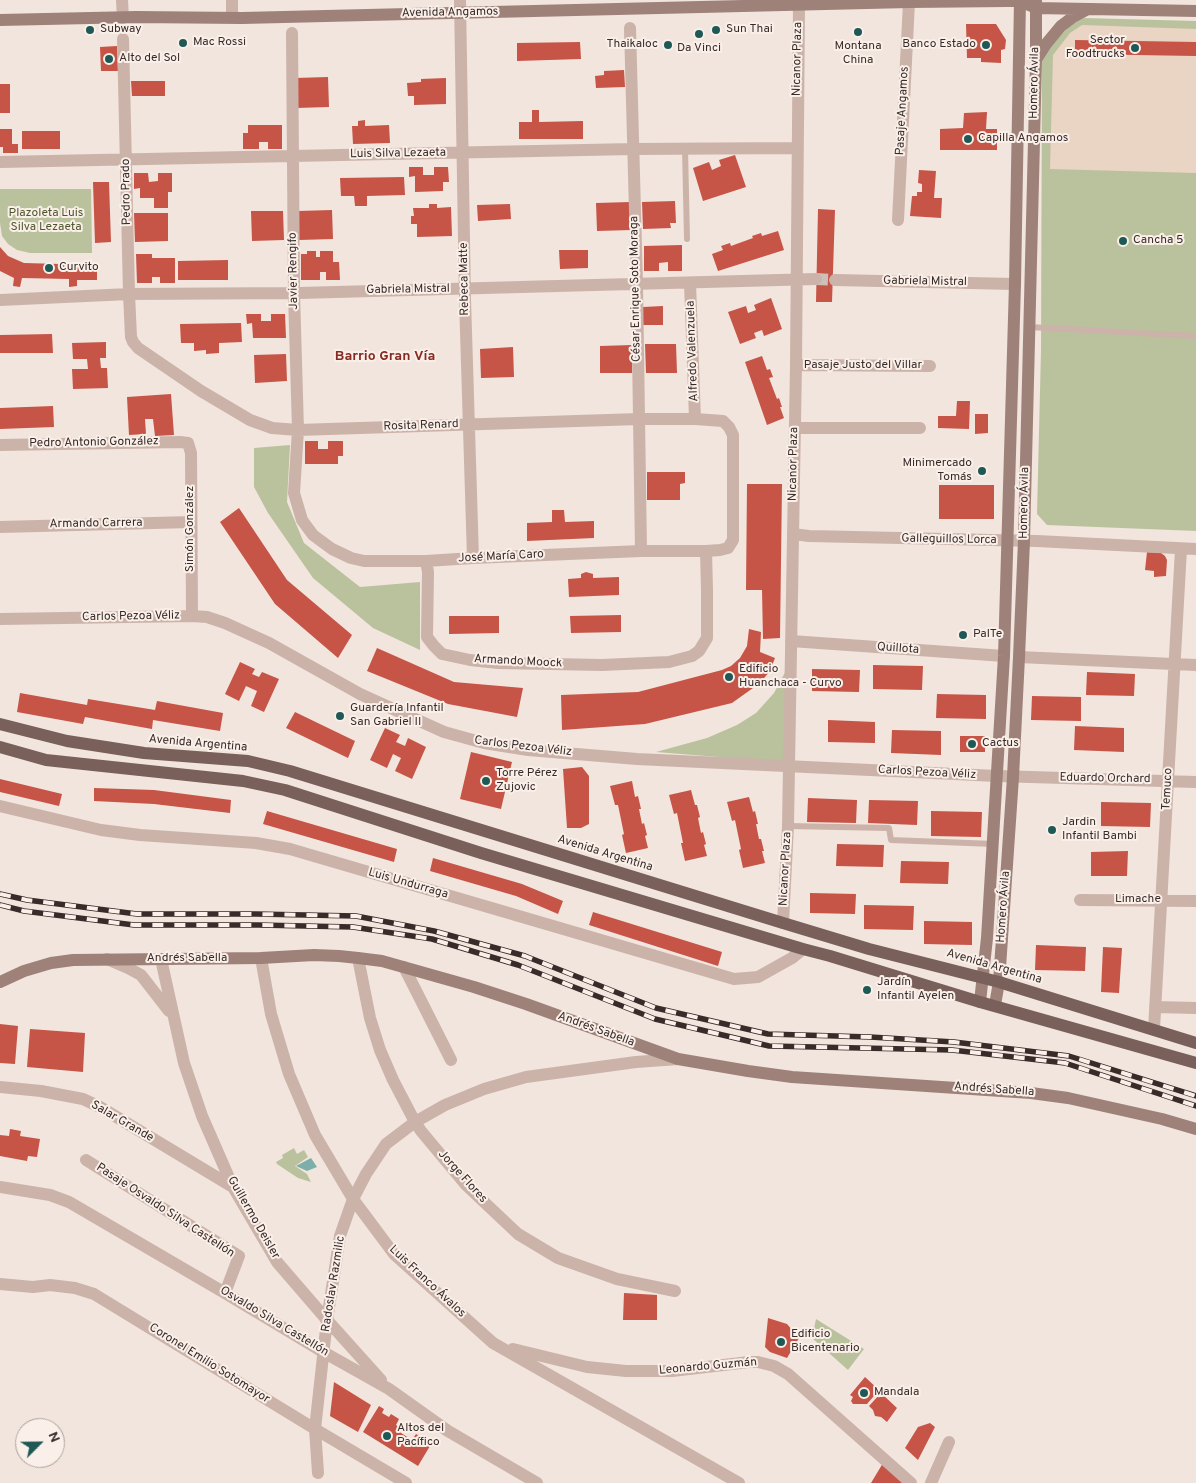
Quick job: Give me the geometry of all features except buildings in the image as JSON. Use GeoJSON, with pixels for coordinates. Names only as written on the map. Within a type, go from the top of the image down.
{"type":"FeatureCollection","features":[{"type":"Feature","properties":{"kind":"main road","name":"Avenida Angamos"},"geometry":{"type":"LineString","coordinates":[[0,20],[232,17],[460,6],[799,5],[1022,0],[1036,4],[1091,8],[1196,11]]}},
{"type":"Feature","properties":{"kind":"main road","name":"Homero Ávila"},"geometry":{"type":"LineString","coordinates":[[980,1002],[994,844],[1004,656],[1022,0]]}},
{"type":"Feature","properties":{"kind":"main road","name":"Homero Ávila"},"geometry":{"type":"LineString","coordinates":[[995,1005],[1014,777],[1024,541],[1036,4]]}},
{"type":"Feature","properties":{"kind":"main road"},"geometry":{"type":"LineString","coordinates":[[1036,61],[1046,44],[1061,26],[1073,17],[1091,8]]}},
{"type":"Feature","properties":{"kind":"main road","name":"Avenida Argentina"},"geometry":{"type":"LineString","coordinates":[[0,724],[67,741],[144,753],[248,761],[290,771],[869,949],[998,982],[1196,1043]]}},
{"type":"Feature","properties":{"kind":"main road"},"geometry":{"type":"LineString","coordinates":[[0,747],[46,760],[244,781],[285,790],[480,853],[980,1002],[1196,1063]]}},
{"type":"Feature","properties":{"kind":"main road","name":"Andrés Sabella"},"geometry":{"type":"LineString","coordinates":[[0,982],[24,971],[51,963],[73,960],[261,958],[314,955],[358,958],[382,961],[474,987],[526,1004],[678,1060],[792,1077],[1031,1092],[1068,1098],[1196,1129]]}},
{"type":"Feature","properties":{"kind":"street"},"geometry":{"type":"LineString","coordinates":[[122,0],[123,18]]}},
{"type":"Feature","properties":{"kind":"street"},"geometry":{"type":"LineString","coordinates":[[232,0],[232,17]]}},
{"type":"Feature","properties":{"kind":"street","name":"Pasaje Angamos"},"geometry":{"type":"LineString","coordinates":[[898,220],[909,2]]}},
{"type":"Feature","properties":{"kind":"street","name":"Nicanor Plaza"},"geometry":{"type":"LineString","coordinates":[[783,923],[788,826],[796,365],[796,148],[799,5]]}},
{"type":"Feature","properties":{"kind":"street","name":"Rebeca Matte"},"geometry":{"type":"LineString","coordinates":[[460,6],[473,558]]}},
{"type":"Feature","properties":{"kind":"street","name":"César Enrique Soto Moraga"},"geometry":{"type":"LineString","coordinates":[[630,28],[637,284],[641,551]]}},
{"type":"Feature","properties":{"kind":"street","name":"Javier Rengifo"},"geometry":{"type":"LineString","coordinates":[[292,33],[294,293],[298,430],[294,493],[298,508]]}},
{"type":"Feature","properties":{"kind":"street","name":"Pedro Prado"},"geometry":{"type":"LineString","coordinates":[[123,39],[129,294],[131,337],[135,345]]}},
{"type":"Feature","properties":{"kind":"street","name":"Luis Silva Lezaeta"},"geometry":{"type":"LineString","coordinates":[[0,162],[633,149],[796,148]]}},
{"type":"Feature","properties":{"kind":"street","name":"Gabriela Mistral"},"geometry":{"type":"LineString","coordinates":[[0,300],[129,294],[294,293],[816,279]]}},
{"type":"Feature","properties":{"kind":"street","name":"Gabriela Mistral"},"geometry":{"type":"LineString","coordinates":[[835,280],[1015,284]]}},
{"type":"Feature","properties":{"kind":"street","name":"Alfredo Valenzuela"},"geometry":{"type":"LineString","coordinates":[[690,283],[694,419]]}},
{"type":"Feature","properties":{"kind":"street","name":"Rosita Renard"},"geometry":{"type":"LineString","coordinates":[[135,345],[201,391],[250,420],[272,428],[298,430],[639,419],[722,421],[730,427],[733,434],[732,540],[728,548]]}},
{"type":"Feature","properties":{"kind":"street","name":"Pasaje Justo del Villar"},"geometry":{"type":"LineString","coordinates":[[796,365],[930,366]]}},
{"type":"Feature","properties":{"kind":"street"},"geometry":{"type":"LineString","coordinates":[[794,428],[920,428]]}},
{"type":"Feature","properties":{"kind":"street","name":"Pedro Antonio González"},"geometry":{"type":"LineString","coordinates":[[0,445],[188,443]]}},
{"type":"Feature","properties":{"kind":"street","name":"Simón González"},"geometry":{"type":"LineString","coordinates":[[188,443],[191,453],[192,616]]}},
{"type":"Feature","properties":{"kind":"street","name":"José María Caro"},"geometry":{"type":"LineString","coordinates":[[298,508],[302,520],[313,535],[351,558],[364,561],[426,561],[641,551],[706,551],[728,548]]}},
{"type":"Feature","properties":{"kind":"street","name":"Armando Carrera"},"geometry":{"type":"LineString","coordinates":[[0,527],[191,522]]}},
{"type":"Feature","properties":{"kind":"street","name":"Galleguillos Lorca"},"geometry":{"type":"LineString","coordinates":[[793,534],[809,536],[1024,541],[1196,549]]}},
{"type":"Feature","properties":{"kind":"street","name":"Temuco"},"geometry":{"type":"LineString","coordinates":[[1154,1029],[1181,549]]}},
{"type":"Feature","properties":{"kind":"street","name":"Armando Moock"},"geometry":{"type":"LineString","coordinates":[[426,561],[428,572],[427,637],[442,654],[498,663],[602,666],[670,662],[692,656],[699,651],[706,638],[706,551]]}},
{"type":"Feature","properties":{"kind":"street","name":"Carlos Pezoa Véliz"},"geometry":{"type":"LineString","coordinates":[[0,619],[207,617],[269,643],[360,694],[444,732],[484,743],[528,750],[637,759],[1014,777]]}},
{"type":"Feature","properties":{"kind":"street","name":"Quillota"},"geometry":{"type":"LineString","coordinates":[[791,641],[1004,656]]}},
{"type":"Feature","properties":{"kind":"street"},"geometry":{"type":"LineString","coordinates":[[1019,657],[1196,665]]}},
{"type":"Feature","properties":{"kind":"street","name":"Eduardo Orchard"},"geometry":{"type":"LineString","coordinates":[[1014,777],[1196,782]]}},
{"type":"Feature","properties":{"kind":"street","name":"Luis Undurraga"},"geometry":{"type":"LineString","coordinates":[[0,806],[101,830],[256,843],[290,850],[734,979],[758,978],[792,958],[803,949]]}},
{"type":"Feature","properties":{"kind":"street","name":"Limache"},"geometry":{"type":"LineString","coordinates":[[1080,900],[1196,901]]}},
{"type":"Feature","properties":{"kind":"street","name":"Luis Franco Ávalos"},"geometry":{"type":"LineString","coordinates":[[261,958],[271,1014],[289,1074],[315,1135],[353,1198],[394,1254],[494,1343],[739,1483]]}},
{"type":"Feature","properties":{"kind":"street","name":"Jorge Flores"},"geometry":{"type":"LineString","coordinates":[[358,958],[370,1018],[380,1050],[394,1080],[415,1122],[466,1184],[518,1234],[558,1258],[617,1279],[675,1291]]}},
{"type":"Feature","properties":{"kind":"street","name":"Guillermo Deisler"},"geometry":{"type":"LineString","coordinates":[[106,959],[141,975],[172,1014]]}},
{"type":"Feature","properties":{"kind":"street","name":"Guillermo Deisler"},"geometry":{"type":"LineString","coordinates":[[161,959],[184,1063],[202,1116],[233,1187],[278,1262],[389,1389]]}},
{"type":"Feature","properties":{"kind":"street"},"geometry":{"type":"LineString","coordinates":[[404,967],[451,1060]]}},
{"type":"Feature","properties":{"kind":"street"},"geometry":{"type":"LineString","coordinates":[[1156,1007],[1196,1008]]}},
{"type":"Feature","properties":{"kind":"street","name":"Radoslav Razmilic"},"geometry":{"type":"LineString","coordinates":[[318,1473],[315,1429],[327,1320],[340,1236],[353,1198],[386,1144],[415,1122],[445,1105],[484,1089],[526,1077],[636,1062],[678,1060]]}},
{"type":"Feature","properties":{"kind":"street","name":"Salar Grande"},"geometry":{"type":"LineString","coordinates":[[0,1087],[41,1091],[83,1099],[100,1107],[233,1187]]}},
{"type":"Feature","properties":{"kind":"street","name":"Pasaje Osvaldo Silva Castellón"},"geometry":{"type":"LineString","coordinates":[[86,1160],[239,1256],[225,1293]]}},
{"type":"Feature","properties":{"kind":"street","name":"Osvaldo Silva Castellón"},"geometry":{"type":"LineString","coordinates":[[0,1187],[50,1194],[69,1202],[324,1353],[389,1389],[448,1431],[537,1483]]}},
{"type":"Feature","properties":{"kind":"street","name":"Coronel Emilio Sotomayor"},"geometry":{"type":"LineString","coordinates":[[0,1284],[33,1287],[50,1285],[75,1288],[94,1294],[406,1483]]}},
{"type":"Feature","properties":{"kind":"street","name":"Leonardo Guzmán"},"geometry":{"type":"LineString","coordinates":[[494,1343],[568,1363],[626,1372],[672,1371],[749,1362],[774,1366],[788,1374],[911,1483]]}},
{"type":"Feature","properties":{"kind":"street"},"geometry":{"type":"LineString","coordinates":[[931,1483],[949,1442]]}},
{"type":"Feature","properties":{"kind":"lane"},"geometry":{"type":"LineString","coordinates":[[685,149],[687,240]]}},
{"type":"Feature","properties":{"kind":"lane"},"geometry":{"type":"LineString","coordinates":[[1029,327],[1196,336]]}},
{"type":"Feature","properties":{"kind":"lane"},"geometry":{"type":"LineString","coordinates":[[788,826],[889,828],[891,840],[994,844]]}},
{"type":"Feature","properties":{"kind":"green space"},"geometry":{"type":"Polygon","coordinates":[[[1084,18],[1196,21],[1196,531],[1047,525],[1037,514],[1041,350],[1042,60],[1049,48],[1072,23],[1084,18]]]}},
{"type":"Feature","properties":{"kind":"green space","name":"Plazoleta Luis Silva Lezaeta"},"geometry":{"type":"Polygon","coordinates":[[[0,189],[91,189],[92,253],[30,253],[17,250],[8,244],[2,236],[0,223],[0,189]]]}},
{"type":"Feature","properties":{"kind":"green space"},"geometry":{"type":"Polygon","coordinates":[[[290,445],[287,502],[304,543],[360,587],[420,582],[420,650],[373,628],[313,578],[268,513],[254,487],[254,448],[290,445]]]}},
{"type":"Feature","properties":{"kind":"green space"},"geometry":{"type":"Polygon","coordinates":[[[789,665],[789,755],[781,762],[656,752],[707,738],[737,725],[756,713],[774,693],[789,665]]]}},
{"type":"Feature","properties":{"kind":"green space"},"geometry":{"type":"Polygon","coordinates":[[[294,1148],[297,1154],[304,1150],[308,1157],[295,1166],[307,1174],[311,1182],[298,1178],[276,1162],[283,1158],[282,1155],[294,1148]]]}},
{"type":"Feature","properties":{"kind":"green space"},"geometry":{"type":"Polygon","coordinates":[[[816,1319],[864,1349],[848,1370],[812,1338],[816,1319]]]}},
{"type":"Feature","properties":{"kind":"shaded area"},"geometry":{"type":"Polygon","coordinates":[[[1082,25],[1196,29],[1196,173],[1050,169],[1053,55],[1070,33],[1082,25]]]}},
{"type":"Feature","properties":{"kind":"water"},"geometry":{"type":"Polygon","coordinates":[[[311,1158],[317,1167],[307,1171],[296,1166],[311,1158]]]}},
{"type":"Feature","properties":{"kind":"tunnel"},"geometry":{"type":"LineString","coordinates":[[816,279],[835,280]]}},
{"type":"Feature","properties":{"kind":"railway"},"geometry":{"type":"LineString","coordinates":[[0,894],[27,900],[137,914],[356,916],[434,931],[525,956],[656,1008],[768,1034],[954,1042],[1069,1056],[1196,1096]]}},
{"type":"Feature","properties":{"kind":"railway"},"geometry":{"type":"LineString","coordinates":[[0,905],[24,911],[134,925],[353,927],[432,939],[518,965],[655,1019],[769,1046],[952,1050],[1065,1063],[1196,1106]]}},
{"type":"Feature","properties":{"kind":"place","name":"Subway"},"geometry":{"type":"Point","coordinates":[90,30]}},
{"type":"Feature","properties":{"kind":"place","name":"Sun Thai"},"geometry":{"type":"Point","coordinates":[716,30]}},
{"type":"Feature","properties":{"kind":"place","name":"Montana China"},"geometry":{"type":"Point","coordinates":[858,32]}},
{"type":"Feature","properties":{"kind":"place","name":"Da Vinci"},"geometry":{"type":"Point","coordinates":[699,34]}},
{"type":"Feature","properties":{"kind":"place","name":"Mac Rossi"},"geometry":{"type":"Point","coordinates":[183,43]}},
{"type":"Feature","properties":{"kind":"place","name":"Thaikaloc"},"geometry":{"type":"Point","coordinates":[668,45]}},
{"type":"Feature","properties":{"kind":"place","name":"Banco Estado"},"geometry":{"type":"Point","coordinates":[986,45]}},
{"type":"Feature","properties":{"kind":"place","name":"Sector Foodtrucks"},"geometry":{"type":"Point","coordinates":[1135,48]}},
{"type":"Feature","properties":{"kind":"place","name":"Alto del Sol"},"geometry":{"type":"Point","coordinates":[109,59]}},
{"type":"Feature","properties":{"kind":"place","name":"Capilla Angamos"},"geometry":{"type":"Point","coordinates":[968,139]}},
{"type":"Feature","properties":{"kind":"place","name":"Cancha 5"},"geometry":{"type":"Point","coordinates":[1123,241]}},
{"type":"Feature","properties":{"kind":"place","name":"Curvito"},"geometry":{"type":"Point","coordinates":[49,268]}},
{"type":"Feature","properties":{"kind":"place","name":"Minimercado Tomás"},"geometry":{"type":"Point","coordinates":[982,471]}},
{"type":"Feature","properties":{"kind":"place","name":"PalTe"},"geometry":{"type":"Point","coordinates":[963,635]}},
{"type":"Feature","properties":{"kind":"place","name":"Edificio Huanchaca - Curvo"},"geometry":{"type":"Point","coordinates":[729,677]}},
{"type":"Feature","properties":{"kind":"place","name":"Guardería Infantil San Gabriel II"},"geometry":{"type":"Point","coordinates":[340,716]}},
{"type":"Feature","properties":{"kind":"place","name":"Cactus"},"geometry":{"type":"Point","coordinates":[972,744]}},
{"type":"Feature","properties":{"kind":"place","name":"Torre Pérez Zujovic"},"geometry":{"type":"Point","coordinates":[486,781]}},
{"type":"Feature","properties":{"kind":"place","name":"Jardin Infantil Bambi"},"geometry":{"type":"Point","coordinates":[1052,830]}},
{"type":"Feature","properties":{"kind":"place","name":"Jardín Infantil Ayelen"},"geometry":{"type":"Point","coordinates":[867,990]}},
{"type":"Feature","properties":{"kind":"place","name":"Edificio Bicentenario"},"geometry":{"type":"Point","coordinates":[781,1342]}},
{"type":"Feature","properties":{"kind":"place","name":"Mandala"},"geometry":{"type":"Point","coordinates":[864,1393]}},
{"type":"Feature","properties":{"kind":"place","name":"Altos del Pacífico"},"geometry":{"type":"Point","coordinates":[387,1436]}},
{"type":"Feature","properties":{"kind":"district","name":"Barrio Gran Vía"},"geometry":{"type":"Point","coordinates":[385,357]}}]}
